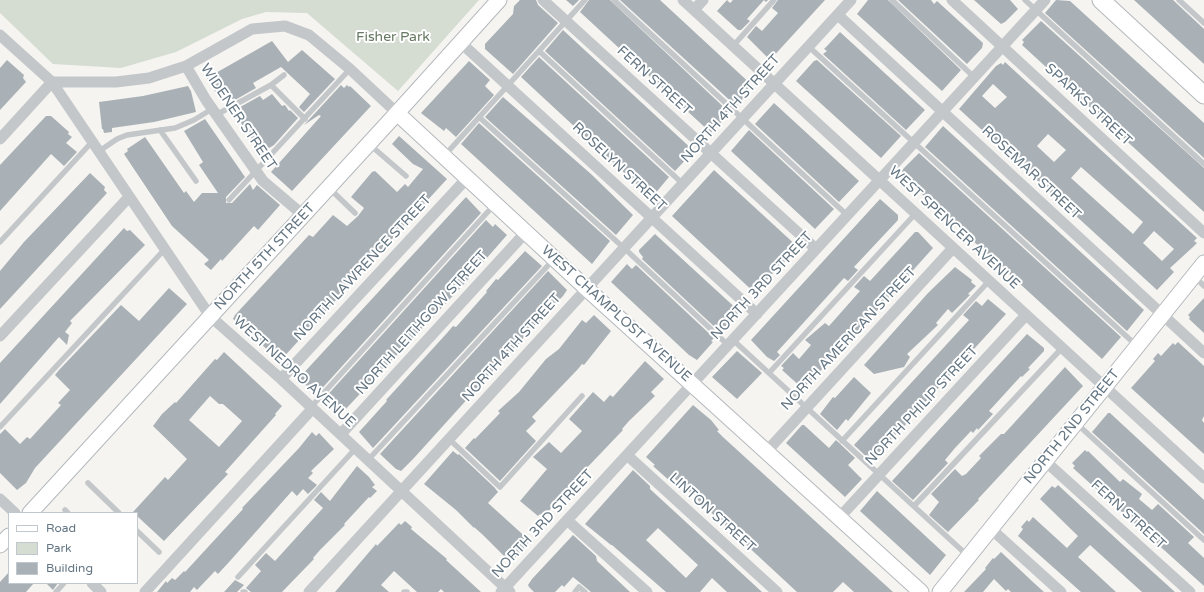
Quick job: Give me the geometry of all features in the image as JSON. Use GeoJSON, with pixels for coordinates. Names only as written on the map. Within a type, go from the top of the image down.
{"type":"FeatureCollection","features":[{"type":"Feature","properties":{"kind":"main road"},"geometry":{"type":"LineString","coordinates":[[1101,0],[1204,95]]}},
{"type":"Feature","properties":{"kind":"street","name":"NORTH 5TH STREET"},"geometry":{"type":"LineString","coordinates":[[31,512],[369,144],[499,0]]}},
{"type":"Feature","properties":{"kind":"street","name":"FERN STREET"},"geometry":{"type":"LineString","coordinates":[[543,0],[816,249]]}},
{"type":"Feature","properties":{"kind":"street","name":"WEST SPENCER AVENUE"},"geometry":{"type":"LineString","coordinates":[[683,0],[1204,478]]}},
{"type":"Feature","properties":{"kind":"street"},"geometry":{"type":"LineString","coordinates":[[694,10],[703,0]]}},
{"type":"Feature","properties":{"kind":"street","name":"NORTH 4TH STREET"},"geometry":{"type":"LineString","coordinates":[[309,592],[774,83],[852,0]]}},
{"type":"Feature","properties":{"kind":"street","name":"SPARKS STREET"},"geometry":{"type":"LineString","coordinates":[[952,0],[1204,233]]}},
{"type":"Feature","properties":{"kind":"street","name":"NORTH 3RD STREET"},"geometry":{"type":"LineString","coordinates":[[506,590],[627,455],[1045,0]]}},
{"type":"Feature","properties":{"kind":"street","name":"ROSEMAR STREET"},"geometry":{"type":"LineString","coordinates":[[838,15],[1204,353]]}},
{"type":"Feature","properties":{"kind":"street","name":"WEST CHAMPLOST AVENUE"},"geometry":{"type":"LineString","coordinates":[[52,82],[116,82],[149,78],[186,66],[252,29],[285,26],[311,36],[350,69],[496,203],[554,259],[921,592]]}},
{"type":"Feature","properties":{"kind":"street","name":"WEST NEDRO AVENUE"},"geometry":{"type":"LineString","coordinates":[[3,40],[52,82],[94,148],[210,316],[341,434],[506,590]]}},
{"type":"Feature","properties":{"kind":"street","name":"ROSELYN STREET"},"geometry":{"type":"LineString","coordinates":[[460,42],[757,314]]}},
{"type":"Feature","properties":{"kind":"street","name":"WIDENER STREET"},"geometry":{"type":"LineString","coordinates":[[186,66],[214,112],[256,172],[303,215]]}},
{"type":"Feature","properties":{"kind":"street"},"geometry":{"type":"LineString","coordinates":[[0,139],[52,82]]}},
{"type":"Feature","properties":{"kind":"street","name":"NORTH LAWRENCE STREET"},"geometry":{"type":"LineString","coordinates":[[281,379],[468,177]]}},
{"type":"Feature","properties":{"kind":"street"},"geometry":{"type":"LineString","coordinates":[[0,336],[129,197]]}},
{"type":"Feature","properties":{"kind":"street","name":"NORTH LEITHGOW STREET"},"geometry":{"type":"LineString","coordinates":[[341,434],[526,232]]}},
{"type":"Feature","properties":{"kind":"street","name":"NORTH AMERICAN STREET"},"geometry":{"type":"LineString","coordinates":[[767,451],[953,248]]}},
{"type":"Feature","properties":{"kind":"street","name":"NORTH 2ND STREET"},"geometry":{"type":"LineString","coordinates":[[940,592],[1044,460],[1106,387],[1163,315],[1199,281],[1204,263]]}},
{"type":"Feature","properties":{"kind":"street","name":"NORTH PHILIP STREET"},"geometry":{"type":"LineString","coordinates":[[839,518],[1026,315]]}},
{"type":"Feature","properties":{"kind":"street"},"geometry":{"type":"LineString","coordinates":[[145,592],[312,408]]}},
{"type":"Feature","properties":{"kind":"street","name":"LINTON STREET"},"geometry":{"type":"LineString","coordinates":[[627,455],[777,592]]}},
{"type":"Feature","properties":{"kind":"street","name":"FERN STREET"},"geometry":{"type":"LineString","coordinates":[[1044,460],[1190,592]]}},
{"type":"Feature","properties":{"kind":"street"},"geometry":{"type":"LineString","coordinates":[[0,500],[14,512]]}},
{"type":"Feature","properties":{"kind":"street"},"geometry":{"type":"LineString","coordinates":[[568,520],[647,592]]}},
{"type":"Feature","properties":{"kind":"street"},"geometry":{"type":"LineString","coordinates":[[990,528],[1061,592]]}},
{"type":"Feature","properties":{"kind":"street"},"geometry":{"type":"LineString","coordinates":[[0,545],[8,537]]}},
{"type":"Feature","properties":{"kind":"street"},"geometry":{"type":"LineString","coordinates":[[93,584],[101,592]]}},
{"type":"Feature","properties":{"kind":"lane"},"geometry":{"type":"LineString","coordinates":[[444,155],[585,0]]}},
{"type":"Feature","properties":{"kind":"lane"},"geometry":{"type":"LineString","coordinates":[[614,0],[847,215]]}},
{"type":"Feature","properties":{"kind":"lane"},"geometry":{"type":"LineString","coordinates":[[733,46],[774,0]]}},
{"type":"Feature","properties":{"kind":"lane"},"geometry":{"type":"LineString","coordinates":[[892,0],[974,77]]}},
{"type":"Feature","properties":{"kind":"lane"},"geometry":{"type":"LineString","coordinates":[[1025,0],[1204,164]]}},
{"type":"Feature","properties":{"kind":"lane"},"geometry":{"type":"LineString","coordinates":[[1179,0],[1204,23]]}},
{"type":"Feature","properties":{"kind":"lane"},"geometry":{"type":"LineString","coordinates":[[808,46],[1138,346]]}},
{"type":"Feature","properties":{"kind":"lane"},"geometry":{"type":"LineString","coordinates":[[539,51],[683,184]]}},
{"type":"Feature","properties":{"kind":"lane"},"geometry":{"type":"LineString","coordinates":[[229,200],[350,69]]}},
{"type":"Feature","properties":{"kind":"lane"},"geometry":{"type":"LineString","coordinates":[[0,242],[94,148],[127,135],[181,126],[214,112],[271,84],[284,75]]}},
{"type":"Feature","properties":{"kind":"lane"},"geometry":{"type":"LineString","coordinates":[[271,84],[305,118]]}},
{"type":"Feature","properties":{"kind":"lane"},"geometry":{"type":"LineString","coordinates":[[479,117],[624,248],[768,373],[968,556]]}},
{"type":"Feature","properties":{"kind":"lane"},"geometry":{"type":"LineString","coordinates":[[160,130],[196,181]]}},
{"type":"Feature","properties":{"kind":"lane"},"geometry":{"type":"LineString","coordinates":[[369,144],[406,176]]}},
{"type":"Feature","properties":{"kind":"lane"},"geometry":{"type":"LineString","coordinates":[[328,188],[355,213]]}},
{"type":"Feature","properties":{"kind":"lane"},"geometry":{"type":"LineString","coordinates":[[312,408],[496,203]]}},
{"type":"Feature","properties":{"kind":"lane"},"geometry":{"type":"LineString","coordinates":[[768,373],[916,213]]}},
{"type":"Feature","properties":{"kind":"lane"},"geometry":{"type":"LineString","coordinates":[[0,427],[164,250]]}},
{"type":"Feature","properties":{"kind":"lane"},"geometry":{"type":"LineString","coordinates":[[368,460],[554,259]]}},
{"type":"Feature","properties":{"kind":"lane"},"geometry":{"type":"LineString","coordinates":[[842,441],[989,281]]}},
{"type":"Feature","properties":{"kind":"lane"},"geometry":{"type":"LineString","coordinates":[[914,506],[1062,348]]}},
{"type":"Feature","properties":{"kind":"lane"},"geometry":{"type":"LineString","coordinates":[[449,439],[500,487],[582,396]]}},
{"type":"Feature","properties":{"kind":"lane"},"geometry":{"type":"LineString","coordinates":[[1076,423],[1204,540]]}},
{"type":"Feature","properties":{"kind":"lane"},"geometry":{"type":"LineString","coordinates":[[238,576],[356,448]]}},
{"type":"Feature","properties":{"kind":"lane"},"geometry":{"type":"LineString","coordinates":[[88,482],[118,512]]}},
{"type":"Feature","properties":{"kind":"lane"},"geometry":{"type":"LineString","coordinates":[[138,532],[160,552]]}},
{"type":"Feature","properties":{"kind":"lane"},"geometry":{"type":"LineString","coordinates":[[56,592],[63,584]]}},
{"type":"Feature","properties":{"kind":"lane"},"geometry":{"type":"LineString","coordinates":[[575,592],[579,587],[585,592]]}},
{"type":"Feature","properties":{"kind":"green space","name":"Fisher Park"},"geometry":{"type":"Polygon","coordinates":[[[0,0],[479,0],[398,91],[307,13],[266,12],[242,19],[176,52],[121,68],[53,64],[0,13],[0,0]]]}},
{"type":"Feature","properties":{"kind":"building"},"geometry":{"type":"Polygon","coordinates":[[[520,0],[536,0],[538,5],[558,23],[513,74],[485,49],[485,44],[513,14],[514,6],[520,0]]]}},
{"type":"Feature","properties":{"kind":"building"},"geometry":{"type":"Polygon","coordinates":[[[566,0],[579,0],[573,6],[566,0]]]}},
{"type":"Feature","properties":{"kind":"building"},"geometry":{"type":"Polygon","coordinates":[[[589,0],[610,0],[730,113],[711,133],[580,12],[589,0]]]}},
{"type":"Feature","properties":{"kind":"building"},"geometry":{"type":"Polygon","coordinates":[[[620,0],[660,0],[754,87],[736,106],[620,0]]]}},
{"type":"Feature","properties":{"kind":"building"},"geometry":{"type":"Polygon","coordinates":[[[727,0],[730,3],[733,0],[764,0],[747,19],[750,21],[741,30],[738,30],[717,11],[727,0]]]}},
{"type":"Feature","properties":{"kind":"building"},"geometry":{"type":"Polygon","coordinates":[[[778,0],[825,0],[770,60],[747,37],[756,26],[762,31],[778,13],[772,8],[778,0]]]}},
{"type":"Feature","properties":{"kind":"building"},"geometry":{"type":"Polygon","coordinates":[[[868,0],[888,0],[961,70],[942,91],[857,14],[868,0]]]}},
{"type":"Feature","properties":{"kind":"building"},"geometry":{"type":"Polygon","coordinates":[[[898,0],[931,0],[934,4],[937,1],[983,43],[982,48],[967,64],[898,0]]]}},
{"type":"Feature","properties":{"kind":"building"},"geometry":{"type":"Polygon","coordinates":[[[974,0],[1010,0],[1018,9],[1001,24],[974,0]]]}},
{"type":"Feature","properties":{"kind":"building"},"geometry":{"type":"Polygon","coordinates":[[[1056,0],[1070,1],[1204,123],[1204,158],[1045,13],[1056,0]]]}},
{"type":"Feature","properties":{"kind":"building"},"geometry":{"type":"Polygon","coordinates":[[[1134,0],[1173,0],[1204,29],[1204,64],[1134,0]]]}},
{"type":"Feature","properties":{"kind":"building"},"geometry":{"type":"Polygon","coordinates":[[[1041,21],[1204,168],[1204,212],[1022,45],[1024,42],[1022,40],[1041,21]]]}},
{"type":"Feature","properties":{"kind":"building"},"geometry":{"type":"Polygon","coordinates":[[[563,30],[694,151],[675,171],[545,51],[563,30]]]}},
{"type":"Feature","properties":{"kind":"building"},"geometry":{"type":"Polygon","coordinates":[[[840,32],[925,110],[906,130],[823,54],[827,51],[824,49],[840,32]]]}},
{"type":"Feature","properties":{"kind":"building"},"geometry":{"type":"Polygon","coordinates":[[[272,41],[288,62],[302,50],[335,79],[304,112],[299,107],[310,94],[281,67],[253,83],[256,88],[228,104],[224,99],[221,101],[207,78],[272,41]]]}},
{"type":"Feature","properties":{"kind":"building"},"geometry":{"type":"Polygon","coordinates":[[[539,57],[669,177],[653,196],[645,192],[521,77],[539,57]]]}},
{"type":"Feature","properties":{"kind":"building"},"geometry":{"type":"Polygon","coordinates":[[[7,60],[24,75],[23,78],[26,82],[0,110],[0,68],[7,60]]]}},
{"type":"Feature","properties":{"kind":"building"},"geometry":{"type":"Polygon","coordinates":[[[817,60],[901,136],[881,158],[796,81],[814,61],[817,60]]]}},
{"type":"Feature","properties":{"kind":"building"},"geometry":{"type":"Polygon","coordinates":[[[469,61],[490,80],[485,86],[494,95],[456,137],[446,128],[444,131],[421,113],[469,61]]]}},
{"type":"Feature","properties":{"kind":"building"},"geometry":{"type":"Polygon","coordinates":[[[1005,62],[1197,238],[1194,241],[1197,243],[1170,268],[1174,272],[1157,290],[959,109],[996,66],[1001,63],[1003,65],[1005,62]],[[993,84],[982,96],[995,108],[1007,97],[993,84]],[[1048,134],[1037,146],[1054,162],[1066,150],[1048,134]],[[1081,167],[1071,178],[1133,234],[1143,222],[1081,167]],[[1154,231],[1143,243],[1162,261],[1174,249],[1154,231]]]}},
{"type":"Feature","properties":{"kind":"building"},"geometry":{"type":"Polygon","coordinates":[[[341,85],[344,88],[347,85],[349,87],[350,86],[371,106],[292,191],[271,172],[321,116],[319,115],[304,125],[341,85]]]}},
{"type":"Feature","properties":{"kind":"building"},"geometry":{"type":"Polygon","coordinates":[[[188,86],[191,91],[196,112],[154,122],[112,128],[112,132],[104,133],[102,129],[99,102],[143,96],[188,86]]]}},
{"type":"Feature","properties":{"kind":"building"},"geometry":{"type":"Polygon","coordinates":[[[272,94],[282,106],[285,105],[289,111],[290,110],[298,118],[274,145],[261,153],[233,111],[260,96],[263,100],[272,94]]]}},
{"type":"Feature","properties":{"kind":"building"},"geometry":{"type":"Polygon","coordinates":[[[503,97],[591,174],[633,215],[616,235],[485,117],[503,97]]]}},
{"type":"Feature","properties":{"kind":"building"},"geometry":{"type":"Polygon","coordinates":[[[774,103],[859,181],[839,202],[755,124],[774,103]]]}},
{"type":"Feature","properties":{"kind":"building"},"geometry":{"type":"Polygon","coordinates":[[[46,116],[51,116],[69,132],[68,134],[72,137],[66,143],[77,152],[64,166],[51,154],[0,211],[0,165],[46,116]]]}},
{"type":"Feature","properties":{"kind":"building"},"geometry":{"type":"Polygon","coordinates":[[[205,119],[245,177],[226,197],[226,203],[232,203],[250,184],[253,190],[257,185],[280,205],[258,230],[254,226],[222,261],[221,259],[211,270],[204,264],[209,260],[172,226],[124,154],[128,151],[127,149],[145,137],[184,193],[186,191],[194,202],[202,193],[218,193],[199,165],[203,162],[184,131],[205,119]]]}},
{"type":"Feature","properties":{"kind":"building"},"geometry":{"type":"Polygon","coordinates":[[[479,123],[610,241],[592,264],[461,144],[479,123]]]}},
{"type":"Feature","properties":{"kind":"building"},"geometry":{"type":"Polygon","coordinates":[[[943,126],[1144,310],[1127,331],[925,147],[943,126]]]}},
{"type":"Feature","properties":{"kind":"building"},"geometry":{"type":"Polygon","coordinates":[[[749,130],[834,209],[815,229],[731,151],[749,130]]]}},
{"type":"Feature","properties":{"kind":"building"},"geometry":{"type":"Polygon","coordinates":[[[399,136],[447,179],[280,361],[233,319],[235,315],[309,235],[313,237],[333,215],[347,226],[358,216],[364,208],[351,197],[372,172],[375,171],[397,192],[405,184],[408,187],[423,169],[413,164],[392,144],[399,136]]]}},
{"type":"Feature","properties":{"kind":"building"},"geometry":{"type":"Polygon","coordinates":[[[919,153],[1121,337],[1102,359],[900,174],[919,153]]]}},
{"type":"Feature","properties":{"kind":"building"},"geometry":{"type":"Polygon","coordinates":[[[714,170],[799,248],[770,276],[756,294],[672,216],[714,170]]]}},
{"type":"Feature","properties":{"kind":"building"},"geometry":{"type":"Polygon","coordinates":[[[90,173],[105,187],[104,190],[107,193],[0,309],[0,271],[24,242],[90,173]]]}},
{"type":"Feature","properties":{"kind":"building"},"geometry":{"type":"Polygon","coordinates":[[[466,197],[481,213],[316,395],[299,378],[466,197]]]}},
{"type":"Feature","properties":{"kind":"building"},"geometry":{"type":"Polygon","coordinates":[[[880,199],[898,215],[898,220],[854,267],[858,270],[848,281],[844,278],[777,352],[780,355],[774,361],[767,357],[751,340],[880,199]]]}},
{"type":"Feature","properties":{"kind":"building"},"geometry":{"type":"Polygon","coordinates":[[[486,220],[493,227],[495,224],[507,235],[464,284],[340,415],[336,412],[335,413],[323,400],[486,220]]]}},
{"type":"Feature","properties":{"kind":"building"},"geometry":{"type":"Polygon","coordinates":[[[124,228],[127,231],[130,230],[145,245],[70,321],[72,323],[65,332],[69,335],[67,345],[59,337],[0,404],[0,363],[124,228]]]}},
{"type":"Feature","properties":{"kind":"building"},"geometry":{"type":"Polygon","coordinates":[[[915,232],[918,232],[933,248],[856,334],[803,389],[782,370],[784,368],[781,366],[793,353],[799,359],[811,345],[805,340],[825,323],[829,326],[860,291],[854,287],[864,276],[870,281],[915,232]]]}},
{"type":"Feature","properties":{"kind":"building"},"geometry":{"type":"Polygon","coordinates":[[[655,234],[740,312],[720,332],[642,259],[643,257],[639,250],[655,234]]]}},
{"type":"Feature","properties":{"kind":"building"},"geometry":{"type":"Polygon","coordinates":[[[525,251],[542,266],[373,448],[359,432],[453,326],[456,327],[487,292],[486,291],[496,279],[498,280],[525,251]]]}},
{"type":"Feature","properties":{"kind":"building"},"geometry":{"type":"Polygon","coordinates":[[[627,264],[632,269],[636,265],[714,338],[711,341],[713,342],[697,360],[689,355],[611,282],[627,264]]]}},
{"type":"Feature","properties":{"kind":"building"},"geometry":{"type":"Polygon","coordinates":[[[955,267],[972,280],[971,282],[976,286],[968,294],[970,295],[952,313],[948,309],[936,323],[938,325],[907,354],[910,357],[904,367],[874,374],[864,365],[928,293],[955,267]]]}},
{"type":"Feature","properties":{"kind":"building"},"geometry":{"type":"Polygon","coordinates":[[[548,271],[567,290],[563,296],[538,324],[536,324],[524,336],[522,341],[513,349],[512,353],[509,353],[414,458],[401,471],[396,469],[380,454],[548,271]]]}},
{"type":"Feature","properties":{"kind":"building"},"geometry":{"type":"Polygon","coordinates":[[[169,288],[187,304],[35,468],[26,483],[17,490],[0,473],[0,434],[5,429],[20,444],[27,437],[30,439],[61,405],[58,403],[70,390],[55,375],[59,370],[121,305],[139,321],[169,288]]]}},
{"type":"Feature","properties":{"kind":"building"},"geometry":{"type":"Polygon","coordinates":[[[1204,298],[1204,333],[1189,319],[1190,317],[1188,315],[1204,298]]]}},
{"type":"Feature","properties":{"kind":"building"},"geometry":{"type":"Polygon","coordinates":[[[988,299],[1006,314],[908,421],[902,430],[901,429],[871,461],[854,445],[969,320],[963,315],[976,301],[982,306],[988,299]]]}},
{"type":"Feature","properties":{"kind":"building"},"geometry":{"type":"Polygon","coordinates":[[[594,315],[611,331],[584,365],[582,364],[532,417],[536,421],[526,431],[536,441],[500,481],[465,448],[500,413],[498,411],[519,392],[546,359],[559,349],[582,320],[586,323],[594,315]]]}},
{"type":"Feature","properties":{"kind":"building"},"geometry":{"type":"Polygon","coordinates":[[[1027,334],[1044,348],[1044,351],[1028,368],[1030,369],[1022,377],[1021,376],[989,411],[993,414],[978,430],[977,428],[973,433],[971,431],[955,448],[945,460],[948,463],[913,500],[892,481],[1027,334]]]}},
{"type":"Feature","properties":{"kind":"building"},"geometry":{"type":"Polygon","coordinates":[[[1178,342],[1204,366],[1204,416],[1202,420],[1204,423],[1204,454],[1131,388],[1155,361],[1153,359],[1158,353],[1161,356],[1173,343],[1175,345],[1178,342]]]}},
{"type":"Feature","properties":{"kind":"building"},"geometry":{"type":"Polygon","coordinates":[[[737,351],[762,373],[737,399],[712,377],[737,351]]]}},
{"type":"Feature","properties":{"kind":"building"},"geometry":{"type":"Polygon","coordinates":[[[224,352],[282,406],[275,414],[276,415],[225,472],[228,474],[164,541],[138,517],[138,512],[133,512],[165,477],[168,480],[187,459],[153,426],[162,414],[175,402],[176,403],[215,359],[217,360],[224,352]],[[210,396],[189,420],[219,447],[242,421],[223,404],[219,404],[210,396]]]}},
{"type":"Feature","properties":{"kind":"building"},"geometry":{"type":"Polygon","coordinates":[[[645,361],[664,379],[651,392],[655,396],[629,421],[622,429],[623,430],[580,475],[582,476],[563,493],[544,517],[540,514],[538,516],[520,501],[547,469],[533,457],[549,442],[561,453],[582,431],[569,419],[593,392],[604,402],[610,395],[613,397],[645,361]]]}},
{"type":"Feature","properties":{"kind":"building"},"geometry":{"type":"Polygon","coordinates":[[[1065,367],[1083,386],[948,532],[929,515],[939,502],[931,494],[955,469],[962,476],[966,474],[981,458],[979,456],[1001,434],[1004,434],[1065,367]]]}},
{"type":"Feature","properties":{"kind":"building"},"geometry":{"type":"Polygon","coordinates":[[[854,377],[871,393],[848,421],[846,419],[837,430],[820,414],[833,397],[835,398],[854,377]]]}},
{"type":"Feature","properties":{"kind":"building"},"geometry":{"type":"Polygon","coordinates":[[[693,405],[711,420],[719,430],[717,431],[724,438],[893,592],[854,592],[843,582],[833,592],[797,592],[674,478],[671,482],[653,466],[655,465],[646,457],[693,405]]]}},
{"type":"Feature","properties":{"kind":"building"},"geometry":{"type":"Polygon","coordinates":[[[1108,413],[1110,413],[1204,500],[1204,534],[1092,432],[1108,413]]]}},
{"type":"Feature","properties":{"kind":"building"},"geometry":{"type":"Polygon","coordinates":[[[802,425],[804,425],[829,448],[836,440],[855,458],[848,465],[862,479],[845,497],[786,443],[802,425]]]}},
{"type":"Feature","properties":{"kind":"building"},"geometry":{"type":"Polygon","coordinates":[[[312,432],[316,436],[319,433],[334,449],[311,471],[313,473],[308,478],[317,485],[308,494],[303,489],[297,496],[292,491],[218,574],[215,571],[197,590],[194,587],[190,592],[157,592],[166,581],[167,583],[172,578],[175,580],[184,571],[185,572],[312,432]]]}},
{"type":"Feature","properties":{"kind":"building"},"geometry":{"type":"Polygon","coordinates":[[[1085,450],[1087,452],[1088,451],[1120,482],[1123,479],[1142,494],[1139,499],[1152,510],[1158,504],[1194,537],[1188,543],[1204,558],[1204,586],[1073,468],[1075,466],[1072,463],[1085,450]]]}},
{"type":"Feature","properties":{"kind":"building"},"geometry":{"type":"Polygon","coordinates":[[[453,451],[458,455],[459,454],[494,487],[498,492],[488,503],[530,541],[514,559],[511,557],[508,560],[456,510],[424,484],[453,451]]]}},
{"type":"Feature","properties":{"kind":"building"},"geometry":{"type":"Polygon","coordinates":[[[357,466],[369,477],[375,485],[372,487],[377,491],[370,498],[369,497],[344,524],[345,525],[320,550],[313,558],[314,559],[282,592],[251,592],[246,588],[261,571],[255,565],[266,553],[275,561],[323,508],[314,500],[321,492],[330,501],[357,466]]]}},
{"type":"Feature","properties":{"kind":"building"},"geometry":{"type":"Polygon","coordinates":[[[633,470],[650,486],[650,489],[762,592],[727,592],[712,578],[700,592],[666,592],[612,545],[585,524],[633,470]],[[658,528],[646,540],[686,578],[698,565],[658,528]]]}},
{"type":"Feature","properties":{"kind":"building"},"geometry":{"type":"Polygon","coordinates":[[[1058,485],[1175,592],[1142,592],[1090,545],[1078,557],[1116,592],[1081,592],[1018,536],[1023,529],[1021,527],[1027,520],[1029,522],[1033,517],[1067,548],[1078,536],[1040,499],[1052,486],[1055,488],[1058,485]]]}},
{"type":"Feature","properties":{"kind":"building"},"geometry":{"type":"Polygon","coordinates":[[[877,491],[946,555],[930,575],[860,511],[877,491]]]}},
{"type":"Feature","properties":{"kind":"building"},"geometry":{"type":"Polygon","coordinates":[[[405,521],[412,527],[411,529],[447,559],[446,560],[481,592],[444,592],[441,589],[438,592],[417,592],[394,571],[381,585],[389,592],[335,592],[376,544],[377,546],[399,523],[401,525],[405,521]]]}},
{"type":"Feature","properties":{"kind":"building"},"geometry":{"type":"Polygon","coordinates":[[[573,535],[596,556],[597,561],[630,592],[591,592],[573,577],[564,587],[562,585],[555,592],[534,592],[529,587],[528,585],[532,579],[573,535]]]}},
{"type":"Feature","properties":{"kind":"building"},"geometry":{"type":"Polygon","coordinates":[[[1001,552],[1044,592],[1011,592],[1008,589],[1006,591],[994,579],[983,592],[964,592],[986,569],[985,568],[993,558],[994,559],[1001,552]]]}},
{"type":"Feature","properties":{"kind":"building"},"geometry":{"type":"Polygon","coordinates":[[[8,573],[8,584],[33,584],[26,592],[0,592],[0,582],[8,573]]]}},
{"type":"Feature","properties":{"kind":"building"},"geometry":{"type":"Polygon","coordinates":[[[235,580],[244,585],[237,592],[224,592],[235,580]]]}},
{"type":"Feature","properties":{"kind":"building"},"geometry":{"type":"Polygon","coordinates":[[[47,584],[57,584],[53,590],[47,584]]]}}]}
